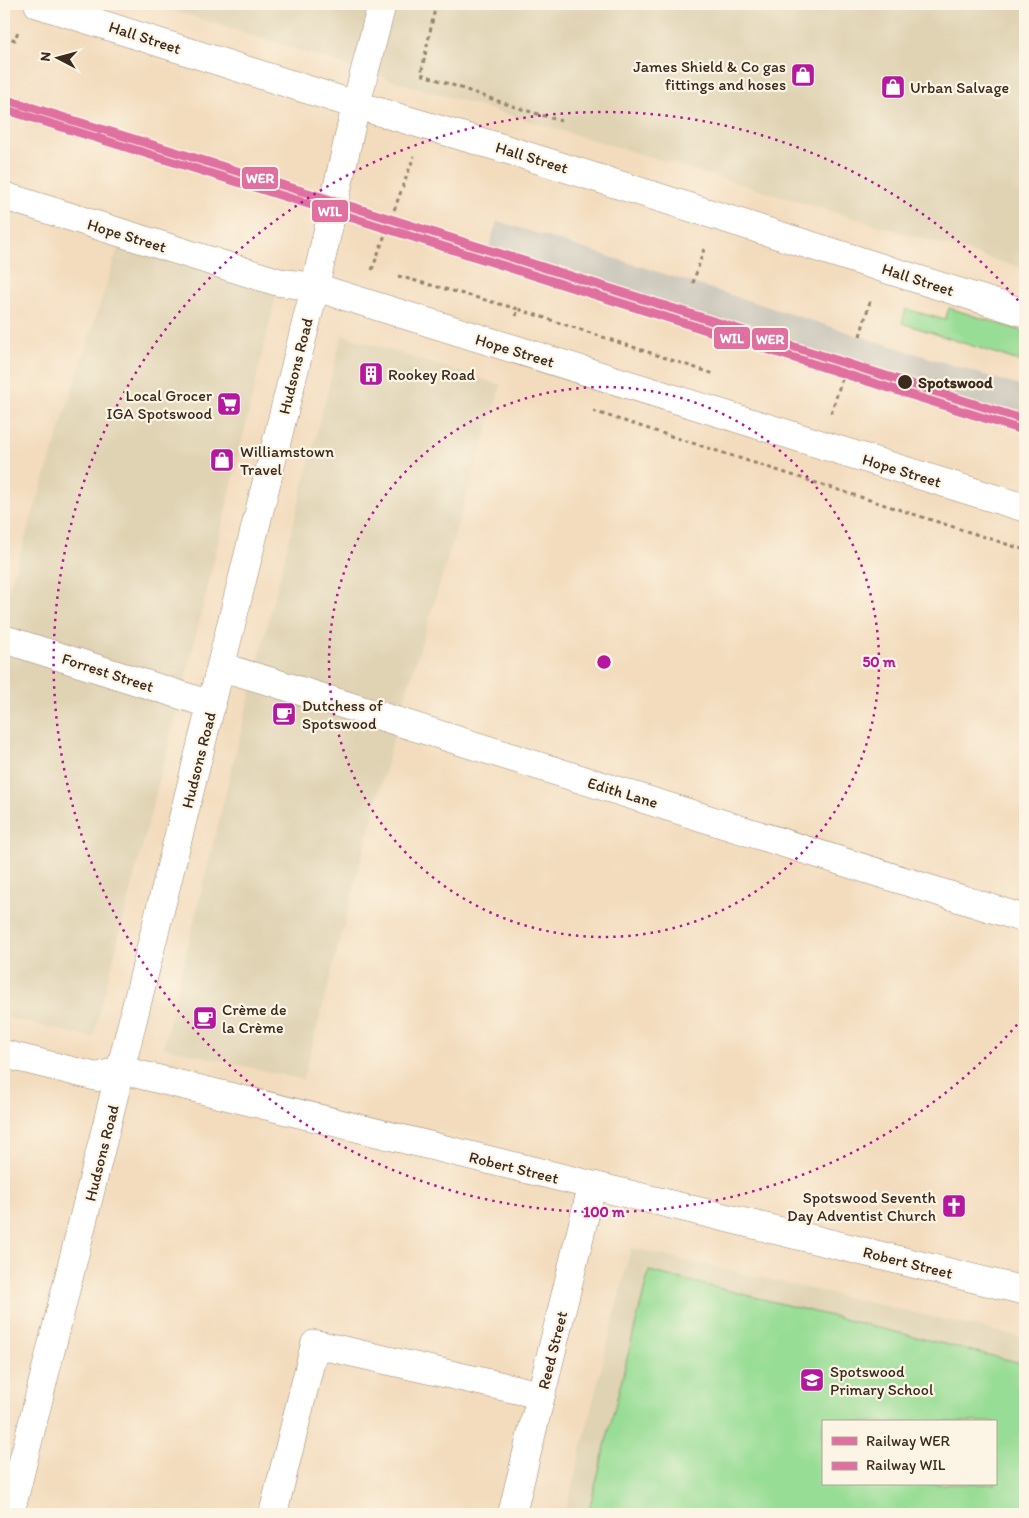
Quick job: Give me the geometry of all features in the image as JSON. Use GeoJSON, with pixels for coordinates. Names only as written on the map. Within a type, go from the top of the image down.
{"type":"FeatureCollection","features":[{"type":"Feature","properties":{"kind":"street","name":"Hall Street"},"geometry":{"type":"LineString","coordinates":[[38,4],[1025,313]]}},
{"type":"Feature","properties":{"kind":"street","name":"Hudsons Road"},"geometry":{"type":"LineString","coordinates":[[10,1514],[315,287],[356,105],[382,4]]}},
{"type":"Feature","properties":{"kind":"street","name":"Hope Street"},"geometry":{"type":"LineString","coordinates":[[4,196],[278,282],[315,287],[1025,508]]}},
{"type":"Feature","properties":{"kind":"street","name":"Forrest Street"},"geometry":{"type":"LineString","coordinates":[[4,638],[212,705]]}},
{"type":"Feature","properties":{"kind":"street","name":"Edith Lane"},"geometry":{"type":"LineString","coordinates":[[221,667],[1025,919]]}},
{"type":"Feature","properties":{"kind":"street"},"geometry":{"type":"LineString","coordinates":[[4,1054],[97,1077],[121,1070]]}},
{"type":"Feature","properties":{"kind":"street","name":"Robert Street"},"geometry":{"type":"LineString","coordinates":[[121,1070],[1025,1291]]}},
{"type":"Feature","properties":{"kind":"street","name":"Reed Street"},"geometry":{"type":"LineString","coordinates":[[512,1514],[592,1186]]}},
{"type":"Feature","properties":{"kind":"street"},"geometry":{"type":"LineString","coordinates":[[273,1514],[316,1344],[541,1396]]}},
{"type":"Feature","properties":{"kind":"path"},"geometry":{"type":"LineString","coordinates":[[436,4],[421,74],[561,121]]}},
{"type":"Feature","properties":{"kind":"path"},"geometry":{"type":"LineString","coordinates":[[382,271],[373,268],[417,148]]}},
{"type":"Feature","properties":{"kind":"path"},"geometry":{"type":"LineString","coordinates":[[693,283],[707,240]]}},
{"type":"Feature","properties":{"kind":"path"},"geometry":{"type":"LineString","coordinates":[[391,274],[518,309]]}},
{"type":"Feature","properties":{"kind":"path"},"geometry":{"type":"LineString","coordinates":[[860,336],[873,292]]}},
{"type":"Feature","properties":{"kind":"path"},"geometry":{"type":"LineString","coordinates":[[536,314],[706,371]]}},
{"type":"Feature","properties":{"kind":"path"},"geometry":{"type":"LineString","coordinates":[[831,414],[845,370]]}},
{"type":"Feature","properties":{"kind":"path"},"geometry":{"type":"LineString","coordinates":[[588,409],[1025,550]]}},
{"type":"Feature","properties":{"kind":"shaded area"},"geometry":{"type":"Polygon","coordinates":[[[154,4],[1025,4],[1025,269],[388,79],[154,4]]]}},
{"type":"Feature","properties":{"kind":"shaded area"},"geometry":{"type":"Polygon","coordinates":[[[497,221],[1025,388],[1025,427],[486,257],[497,221]]]}},
{"type":"Feature","properties":{"kind":"shaded area"},"geometry":{"type":"Polygon","coordinates":[[[119,244],[277,292],[193,649],[93,1038],[4,1017],[4,604],[119,244]]]}},
{"type":"Feature","properties":{"kind":"shaded area"},"geometry":{"type":"Polygon","coordinates":[[[342,335],[501,385],[401,710],[303,1080],[163,1047],[264,637],[342,335]]]}},
{"type":"Feature","properties":{"kind":"shaded area","name":"Spotswood Primary School"},"geometry":{"type":"Polygon","coordinates":[[[631,1248],[1025,1338],[1025,1514],[565,1514],[631,1248]]]}},
{"type":"Feature","properties":{"kind":"green space"},"geometry":{"type":"Polygon","coordinates":[[[949,308],[1025,332],[1025,363],[902,323],[906,309],[945,320],[949,308]]]}},
{"type":"Feature","properties":{"kind":"green space","name":"Spotswood Primary School"},"geometry":{"type":"Polygon","coordinates":[[[649,1271],[1025,1364],[1025,1514],[588,1514],[649,1271]]]}},
{"type":"Feature","properties":{"kind":"rail line","name":"WER"},"geometry":{"type":"LineString","coordinates":[[4,99],[334,201],[1025,420]]}},
{"type":"Feature","properties":{"kind":"rail line","name":"WIL"},"geometry":{"type":"LineString","coordinates":[[4,109],[1022,430]]}},
{"type":"Feature","properties":{"kind":"place","name":"James Shield & Co gas fittings and hoses"},"geometry":{"type":"Point","coordinates":[803,75]}},
{"type":"Feature","properties":{"kind":"place","name":"Urban Salvage"},"geometry":{"type":"Point","coordinates":[893,87]}},
{"type":"Feature","properties":{"kind":"place","name":"Rookey Road"},"geometry":{"type":"Point","coordinates":[371,374]}},
{"type":"Feature","properties":{"kind":"place","name":"Spotswood"},"geometry":{"type":"Point","coordinates":[905,382]}},
{"type":"Feature","properties":{"kind":"place","name":"Local Grocer IGA Spotswood"},"geometry":{"type":"Point","coordinates":[229,404]}},
{"type":"Feature","properties":{"kind":"place","name":"Williamstown Travel"},"geometry":{"type":"Point","coordinates":[222,460]}},
{"type":"Feature","properties":{"kind":"place","name":"Dutchess of Spotswood"},"geometry":{"type":"Point","coordinates":[284,714]}},
{"type":"Feature","properties":{"kind":"place","name":"Crème de la Crème"},"geometry":{"type":"Point","coordinates":[205,1018]}},
{"type":"Feature","properties":{"kind":"place","name":"Spotswood Seventh Day Adventist Church"},"geometry":{"type":"Point","coordinates":[954,1206]}},
{"type":"Feature","properties":{"kind":"place","name":"Spotswood Primary School"},"geometry":{"type":"Point","coordinates":[812,1380]}}]}
